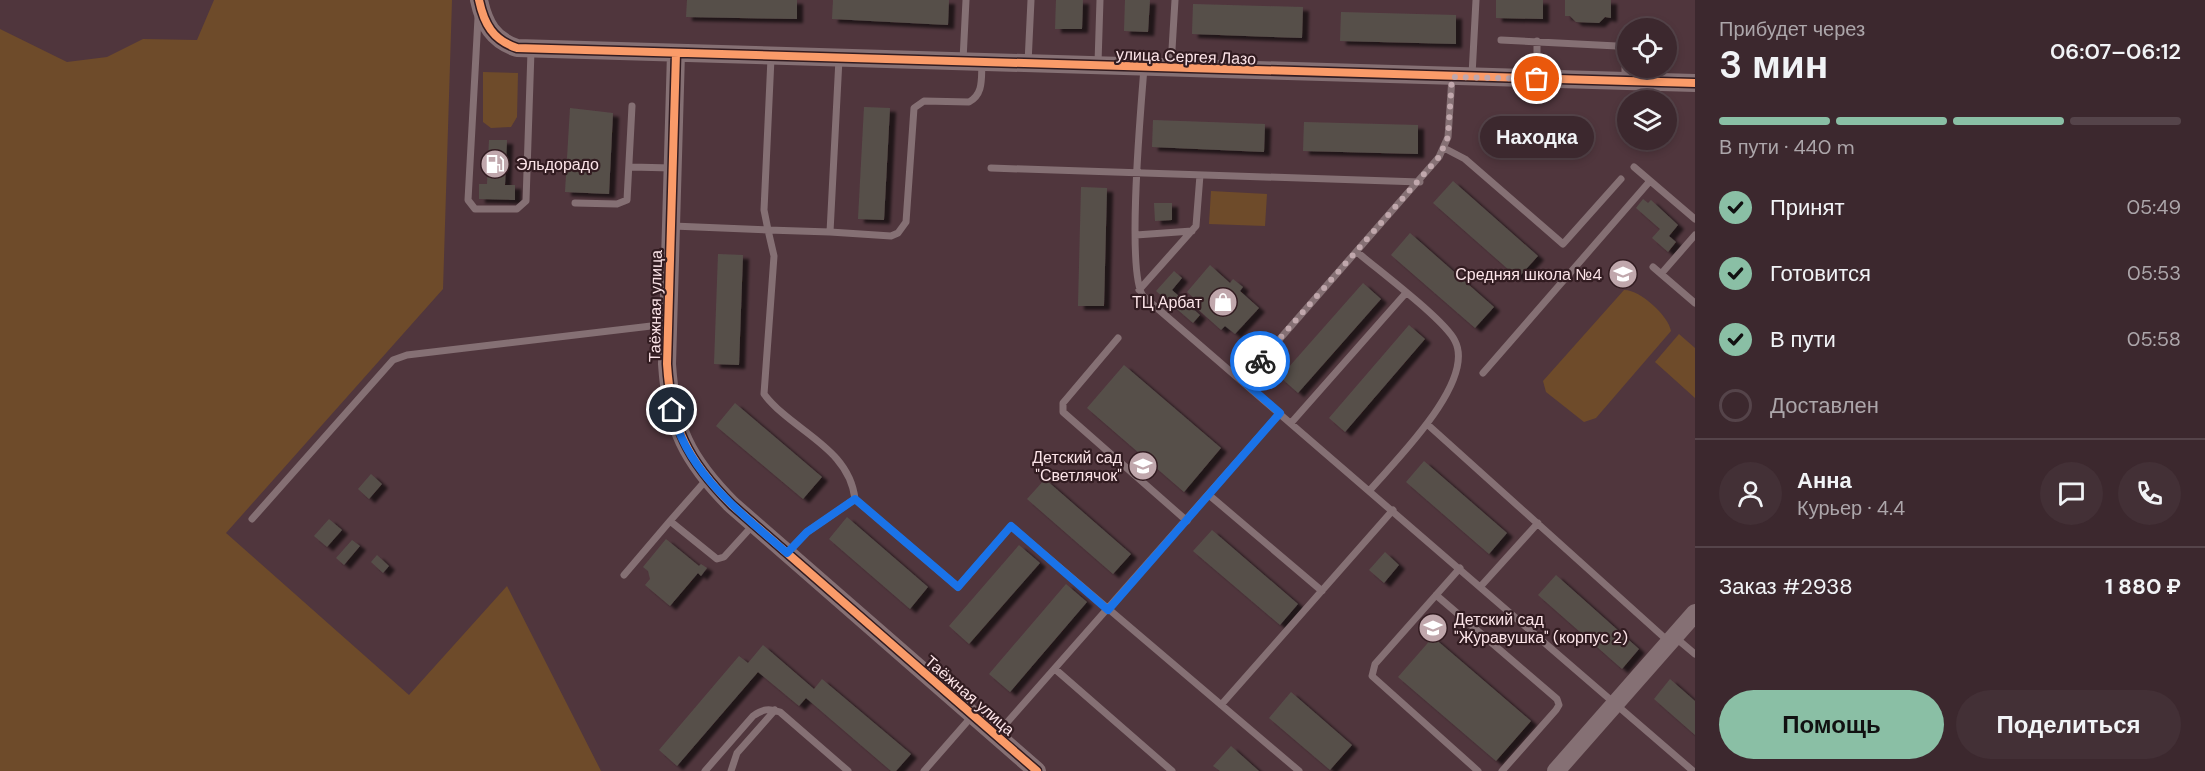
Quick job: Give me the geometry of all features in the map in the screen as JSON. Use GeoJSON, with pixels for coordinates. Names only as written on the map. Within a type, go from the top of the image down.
{"type":"FeatureCollection","features":[{"type":"Feature","properties":{"kind":"street"},"geometry":{"type":"LineString","coordinates":[[479,0],[482,15],[492,33],[507,45],[531,49],[676,53]]}},
{"type":"Feature","properties":{"kind":"street","name":"улица Сергея Лазо"},"geometry":{"type":"LineString","coordinates":[[676,53],[1028,65],[1695,82]]}},
{"type":"Feature","properties":{"kind":"street","name":"Таёжная улица"},"geometry":{"type":"LineString","coordinates":[[676,53],[668,324],[669,396],[675,424],[684,446],[707,479],[754,524],[1037,771]]}},
{"type":"Feature","properties":{"kind":"street"},"geometry":{"type":"LineString","coordinates":[[1556,771],[1695,614]]}},
{"type":"Feature","properties":{"kind":"lane"},"geometry":{"type":"LineString","coordinates":[[479,0],[468,200],[475,209],[517,210],[526,201],[531,49]]}},
{"type":"Feature","properties":{"kind":"lane"},"geometry":{"type":"LineString","coordinates":[[963,63],[966,0]]}},
{"type":"Feature","properties":{"kind":"lane"},"geometry":{"type":"LineString","coordinates":[[1028,65],[1031,0]]}},
{"type":"Feature","properties":{"kind":"lane"},"geometry":{"type":"LineString","coordinates":[[1098,66],[1100,0]]}},
{"type":"Feature","properties":{"kind":"lane"},"geometry":{"type":"LineString","coordinates":[[1171,69],[1175,0]]}},
{"type":"Feature","properties":{"kind":"lane"},"geometry":{"type":"LineString","coordinates":[[1472,77],[1476,0]]}},
{"type":"Feature","properties":{"kind":"lane"},"geometry":{"type":"LineString","coordinates":[[1501,40],[1617,46],[1625,54],[1625,81]]}},
{"type":"Feature","properties":{"kind":"lane"},"geometry":{"type":"LineString","coordinates":[[1537,41],[1537,79]]}},
{"type":"Feature","properties":{"kind":"lane"},"geometry":{"type":"LineString","coordinates":[[771,57],[764,210],[774,256],[765,394],[845,465],[853,482],[855,499],[958,587],[1011,526],[1299,771]]}},
{"type":"Feature","properties":{"kind":"lane"},"geometry":{"type":"LineString","coordinates":[[830,232],[839,59]]}},
{"type":"Feature","properties":{"kind":"lane"},"geometry":{"type":"LineString","coordinates":[[671,226],[891,236],[903,229],[906,222],[914,108],[924,101],[969,102],[975,99],[981,88],[982,63]]}},
{"type":"Feature","properties":{"kind":"lane"},"geometry":{"type":"LineString","coordinates":[[1144,68],[1137,173],[1136,281],[1139,290],[1693,771]]}},
{"type":"Feature","properties":{"kind":"lane"},"geometry":{"type":"LineString","coordinates":[[1243,381],[1420,182],[1444,148],[1450,116],[1452,77]]}},
{"type":"Feature","properties":{"kind":"lane"},"geometry":{"type":"LineString","coordinates":[[575,203],[622,204],[629,194],[632,106]]}},
{"type":"Feature","properties":{"kind":"lane"},"geometry":{"type":"LineString","coordinates":[[1444,148],[1465,159],[1563,244],[1621,179]]}},
{"type":"Feature","properties":{"kind":"lane"},"geometry":{"type":"LineString","coordinates":[[631,167],[672,168]]}},
{"type":"Feature","properties":{"kind":"lane"},"geometry":{"type":"LineString","coordinates":[[1634,167],[1695,219]]}},
{"type":"Feature","properties":{"kind":"lane"},"geometry":{"type":"LineString","coordinates":[[991,168],[1420,182]]}},
{"type":"Feature","properties":{"kind":"lane"},"geometry":{"type":"LineString","coordinates":[[1139,290],[1192,231],[1199,219],[1200,175]]}},
{"type":"Feature","properties":{"kind":"lane"},"geometry":{"type":"LineString","coordinates":[[1483,373],[1650,181]]}},
{"type":"Feature","properties":{"kind":"lane"},"geometry":{"type":"LineString","coordinates":[[1136,235],[1192,231]]}},
{"type":"Feature","properties":{"kind":"lane"},"geometry":{"type":"LineString","coordinates":[[1661,274],[1695,235]]}},
{"type":"Feature","properties":{"kind":"lane"},"geometry":{"type":"LineString","coordinates":[[1357,252],[1449,332],[1459,350],[1456,371],[1444,399],[1427,424],[1370,490]]}},
{"type":"Feature","properties":{"kind":"lane"},"geometry":{"type":"LineString","coordinates":[[1653,267],[1695,303]]}},
{"type":"Feature","properties":{"kind":"lane"},"geometry":{"type":"LineString","coordinates":[[1291,423],[1405,294]]}},
{"type":"Feature","properties":{"kind":"lane"},"geometry":{"type":"LineString","coordinates":[[252,519],[393,360],[407,355],[668,324]]}},
{"type":"Feature","properties":{"kind":"lane"},"geometry":{"type":"LineString","coordinates":[[1118,338],[1063,403],[1063,412],[1187,521]]}},
{"type":"Feature","properties":{"kind":"lane"},"geometry":{"type":"LineString","coordinates":[[996,735],[1280,413]]}},
{"type":"Feature","properties":{"kind":"lane"},"geometry":{"type":"LineString","coordinates":[[1427,424],[1672,640],[1695,654]]}},
{"type":"Feature","properties":{"kind":"lane"},"geometry":{"type":"LineString","coordinates":[[624,575],[707,479]]}},
{"type":"Feature","properties":{"kind":"lane"},"geometry":{"type":"LineString","coordinates":[[1209,495],[1322,591]]}},
{"type":"Feature","properties":{"kind":"lane"},"geometry":{"type":"LineString","coordinates":[[787,553],[807,532],[855,499]]}},
{"type":"Feature","properties":{"kind":"lane"},"geometry":{"type":"LineString","coordinates":[[1221,705],[1393,510]]}},
{"type":"Feature","properties":{"kind":"lane"},"geometry":{"type":"LineString","coordinates":[[670,521],[717,559],[724,557],[754,524]]}},
{"type":"Feature","properties":{"kind":"lane"},"geometry":{"type":"LineString","coordinates":[[1481,586],[1538,523]]}},
{"type":"Feature","properties":{"kind":"lane"},"geometry":{"type":"LineString","coordinates":[[1461,568],[1375,664],[1372,676],[1478,771]]}},
{"type":"Feature","properties":{"kind":"lane"},"geometry":{"type":"LineString","coordinates":[[1436,595],[1557,699],[1559,705],[1556,710],[1502,771]]}},
{"type":"Feature","properties":{"kind":"lane"},"geometry":{"type":"LineString","coordinates":[[1055,669],[1172,771]]}},
{"type":"Feature","properties":{"kind":"lane"},"geometry":{"type":"LineString","coordinates":[[705,771],[753,716],[762,710],[775,710],[848,771]]}},
{"type":"Feature","properties":{"kind":"lane"},"geometry":{"type":"LineString","coordinates":[[731,771],[737,753],[775,710]]}},
{"type":"Feature","properties":{"kind":"lane"},"geometry":{"type":"LineString","coordinates":[[924,771],[973,715]]}},
{"type":"Feature","properties":{"kind":"shaded area"},"geometry":{"type":"Polygon","coordinates":[[[214,0],[452,0],[443,289],[226,533],[409,695],[507,586],[601,771],[0,771],[0,29],[67,62],[107,57],[143,39],[197,40],[214,0]]]}},
{"type":"Feature","properties":{"kind":"shaded area"},"geometry":{"type":"Polygon","coordinates":[[[483,72],[518,73],[517,117],[511,127],[491,128],[483,122],[483,72]]]}},
{"type":"Feature","properties":{"kind":"shaded area"},"geometry":{"type":"Polygon","coordinates":[[[1211,191],[1267,194],[1265,226],[1209,224],[1211,191]]]}},
{"type":"Feature","properties":{"kind":"shaded area"},"geometry":{"type":"Polygon","coordinates":[[[1624,290],[1637,294],[1659,311],[1671,331],[1596,418],[1584,422],[1546,392],[1543,381],[1624,290]]]}},
{"type":"Feature","properties":{"kind":"shaded area"},"geometry":{"type":"Polygon","coordinates":[[[1679,334],[1695,348],[1695,398],[1655,362],[1679,334]]]}},
{"type":"Feature","properties":{"kind":"building"},"geometry":{"type":"Polygon","coordinates":[[[687,0],[797,0],[797,19],[686,17],[687,0]]]}},
{"type":"Feature","properties":{"kind":"building"},"geometry":{"type":"Polygon","coordinates":[[[833,0],[949,0],[948,25],[832,19],[833,0]]]}},
{"type":"Feature","properties":{"kind":"building"},"geometry":{"type":"Polygon","coordinates":[[[1056,0],[1083,0],[1082,29],[1055,29],[1056,0]]]}},
{"type":"Feature","properties":{"kind":"building"},"geometry":{"type":"Polygon","coordinates":[[[1125,0],[1150,0],[1148,32],[1124,31],[1125,0]]]}},
{"type":"Feature","properties":{"kind":"building"},"geometry":{"type":"Polygon","coordinates":[[[1496,0],[1543,0],[1543,19],[1496,18],[1496,0]]]}},
{"type":"Feature","properties":{"kind":"building"},"geometry":{"type":"Polygon","coordinates":[[[1565,0],[1611,0],[1611,18],[1605,17],[1599,23],[1576,22],[1570,16],[1565,16],[1565,0]]]}},
{"type":"Feature","properties":{"kind":"building"},"geometry":{"type":"Polygon","coordinates":[[[1193,4],[1303,7],[1302,38],[1192,34],[1193,4]]]}},
{"type":"Feature","properties":{"kind":"building"},"geometry":{"type":"Polygon","coordinates":[[[1341,12],[1456,15],[1456,44],[1340,41],[1341,12]]]}},
{"type":"Feature","properties":{"kind":"building"},"geometry":{"type":"Polygon","coordinates":[[[864,107],[890,108],[884,220],[858,219],[864,107]]]}},
{"type":"Feature","properties":{"kind":"building"},"geometry":{"type":"Polygon","coordinates":[[[570,108],[613,113],[609,194],[565,192],[570,108]]]}},
{"type":"Feature","properties":{"kind":"building"},"geometry":{"type":"Polygon","coordinates":[[[1153,120],[1265,124],[1264,152],[1152,147],[1153,120]]]}},
{"type":"Feature","properties":{"kind":"building"},"geometry":{"type":"Polygon","coordinates":[[[1304,122],[1418,125],[1418,154],[1303,151],[1304,122]]]}},
{"type":"Feature","properties":{"kind":"building"},"geometry":{"type":"Polygon","coordinates":[[[489,140],[507,140],[505,185],[515,185],[515,200],[479,199],[479,184],[487,184],[489,140]]]}},
{"type":"Feature","properties":{"kind":"building"},"geometry":{"type":"Polygon","coordinates":[[[1453,181],[1538,256],[1518,278],[1433,203],[1453,181]]]}},
{"type":"Feature","properties":{"kind":"building"},"geometry":{"type":"Polygon","coordinates":[[[1081,187],[1107,188],[1104,306],[1078,306],[1081,187]]]}},
{"type":"Feature","properties":{"kind":"building"},"geometry":{"type":"Polygon","coordinates":[[[1643,199],[1648,203],[1651,200],[1678,225],[1669,236],[1676,242],[1668,252],[1652,238],[1660,229],[1636,208],[1643,199]]]}},
{"type":"Feature","properties":{"kind":"building"},"geometry":{"type":"Polygon","coordinates":[[[1154,203],[1172,203],[1172,220],[1155,221],[1154,203]]]}},
{"type":"Feature","properties":{"kind":"building"},"geometry":{"type":"Polygon","coordinates":[[[1410,233],[1494,307],[1475,328],[1391,255],[1410,233]]]}},
{"type":"Feature","properties":{"kind":"building"},"geometry":{"type":"Polygon","coordinates":[[[718,254],[743,255],[739,365],[714,364],[718,254]]]}},
{"type":"Feature","properties":{"kind":"building","name":"ТЦ Арбат"},"geometry":{"type":"Polygon","coordinates":[[[1210,265],[1230,283],[1233,279],[1243,287],[1240,291],[1259,308],[1235,334],[1225,326],[1221,330],[1192,304],[1196,300],[1187,292],[1210,265]]]}},
{"type":"Feature","properties":{"kind":"building"},"geometry":{"type":"Polygon","coordinates":[[[1174,271],[1182,278],[1172,290],[1200,315],[1193,323],[1156,291],[1174,271]]]}},
{"type":"Feature","properties":{"kind":"building"},"geometry":{"type":"Polygon","coordinates":[[[1363,283],[1381,299],[1298,393],[1280,377],[1363,283]]]}},
{"type":"Feature","properties":{"kind":"building"},"geometry":{"type":"Polygon","coordinates":[[[1409,325],[1425,339],[1345,432],[1329,418],[1409,325]]]}},
{"type":"Feature","properties":{"kind":"building"},"geometry":{"type":"Polygon","coordinates":[[[1124,365],[1221,448],[1184,492],[1087,408],[1124,365]]]}},
{"type":"Feature","properties":{"kind":"building"},"geometry":{"type":"Polygon","coordinates":[[[735,403],[822,477],[803,499],[716,426],[735,403]]]}},
{"type":"Feature","properties":{"kind":"building"},"geometry":{"type":"Polygon","coordinates":[[[1424,461],[1507,533],[1489,554],[1406,482],[1424,461]]]}},
{"type":"Feature","properties":{"kind":"building"},"geometry":{"type":"Polygon","coordinates":[[[371,474],[382,484],[369,499],[358,489],[371,474]]]}},
{"type":"Feature","properties":{"kind":"building"},"geometry":{"type":"Polygon","coordinates":[[[1045,479],[1131,554],[1113,574],[1027,499],[1045,479]]]}},
{"type":"Feature","properties":{"kind":"building"},"geometry":{"type":"Polygon","coordinates":[[[847,517],[928,587],[910,609],[829,539],[847,517]]]}},
{"type":"Feature","properties":{"kind":"building"},"geometry":{"type":"Polygon","coordinates":[[[329,519],[342,530],[327,547],[314,536],[329,519]]]}},
{"type":"Feature","properties":{"kind":"building"},"geometry":{"type":"Polygon","coordinates":[[[1212,530],[1298,604],[1280,625],[1193,551],[1212,530]]]}},
{"type":"Feature","properties":{"kind":"building"},"geometry":{"type":"Polygon","coordinates":[[[666,539],[699,566],[701,564],[707,568],[701,576],[698,573],[670,606],[645,585],[650,579],[648,571],[643,567],[666,539]]]}},
{"type":"Feature","properties":{"kind":"building"},"geometry":{"type":"Polygon","coordinates":[[[352,540],[360,546],[344,565],[336,558],[352,540]]]}},
{"type":"Feature","properties":{"kind":"building"},"geometry":{"type":"Polygon","coordinates":[[[1019,545],[1040,563],[969,644],[949,626],[1019,545]]]}},
{"type":"Feature","properties":{"kind":"building"},"geometry":{"type":"Polygon","coordinates":[[[1385,552],[1399,565],[1384,583],[1369,570],[1385,552]]]}},
{"type":"Feature","properties":{"kind":"building"},"geometry":{"type":"Polygon","coordinates":[[[377,555],[389,566],[383,573],[371,562],[377,555]]]}},
{"type":"Feature","properties":{"kind":"building"},"geometry":{"type":"Polygon","coordinates":[[[1556,575],[1639,649],[1622,669],[1538,595],[1556,575]]]}},
{"type":"Feature","properties":{"kind":"building"},"geometry":{"type":"Polygon","coordinates":[[[1066,584],[1087,602],[1010,692],[989,674],[1066,584]]]}},
{"type":"Feature","properties":{"kind":"building"},"geometry":{"type":"Polygon","coordinates":[[[1433,637],[1531,721],[1496,761],[1398,677],[1433,637]]]}},
{"type":"Feature","properties":{"kind":"building"},"geometry":{"type":"Polygon","coordinates":[[[763,645],[814,689],[822,679],[911,754],[896,771],[891,771],[806,698],[799,706],[758,672],[677,766],[659,750],[739,656],[748,663],[763,645]]]}},
{"type":"Feature","properties":{"kind":"building"},"geometry":{"type":"Polygon","coordinates":[[[1670,679],[1695,701],[1695,735],[1654,699],[1670,679]]]}},
{"type":"Feature","properties":{"kind":"building"},"geometry":{"type":"Polygon","coordinates":[[[1291,692],[1352,745],[1330,770],[1269,718],[1291,692]]]}},
{"type":"Feature","properties":{"kind":"building"},"geometry":{"type":"Polygon","coordinates":[[[1231,746],[1259,771],[1220,771],[1213,766],[1231,746]]]}},
{"type":"Feature","properties":{"kind":"cycle path"},"geometry":{"type":"LineString","coordinates":[[479,0],[491,30],[496,36],[517,48],[1695,83]]}},
{"type":"Feature","properties":{"kind":"cycle path"},"geometry":{"type":"LineString","coordinates":[[676,53],[667,364],[673,406],[684,441],[703,473],[732,505],[1037,771]]}},
{"type":"Feature","properties":{"kind":"way so far"},"geometry":{"type":"LineString","coordinates":[[1260,361],[1420,182],[1439,157],[1448,137],[1452,77],[1537,79]]}},
{"type":"Feature","properties":{"kind":"place","name":"Находка"},"geometry":{"type":"Point","coordinates":[1537,79]}},
{"type":"Feature","properties":{"kind":"place","name":"Эльдорадо"},"geometry":{"type":"Point","coordinates":[495,164]}},
{"type":"Feature","properties":{"kind":"place","name":"Средняя школа №4"},"geometry":{"type":"Point","coordinates":[1623,274]}},
{"type":"Feature","properties":{"kind":"place","name":"ТЦ Арбат"},"geometry":{"type":"Point","coordinates":[1223,302]}},
{"type":"Feature","properties":{"kind":"place","name":"Детский сад \"Светлячок\""},"geometry":{"type":"Point","coordinates":[1143,466]}},
{"type":"Feature","properties":{"kind":"place","name":"Детский сад \"Журавушка\" (корпус 2)"},"geometry":{"type":"Point","coordinates":[1433,628]}},
{"type":"Feature","properties":{"kind":"route"},"geometry":{"type":"LineString","coordinates":[[672,410],[684,446],[707,479],[732,505],[787,553],[807,532],[855,499],[958,587],[1011,526],[1108,610],[1280,413],[1243,381],[1260,361]]}}]}
